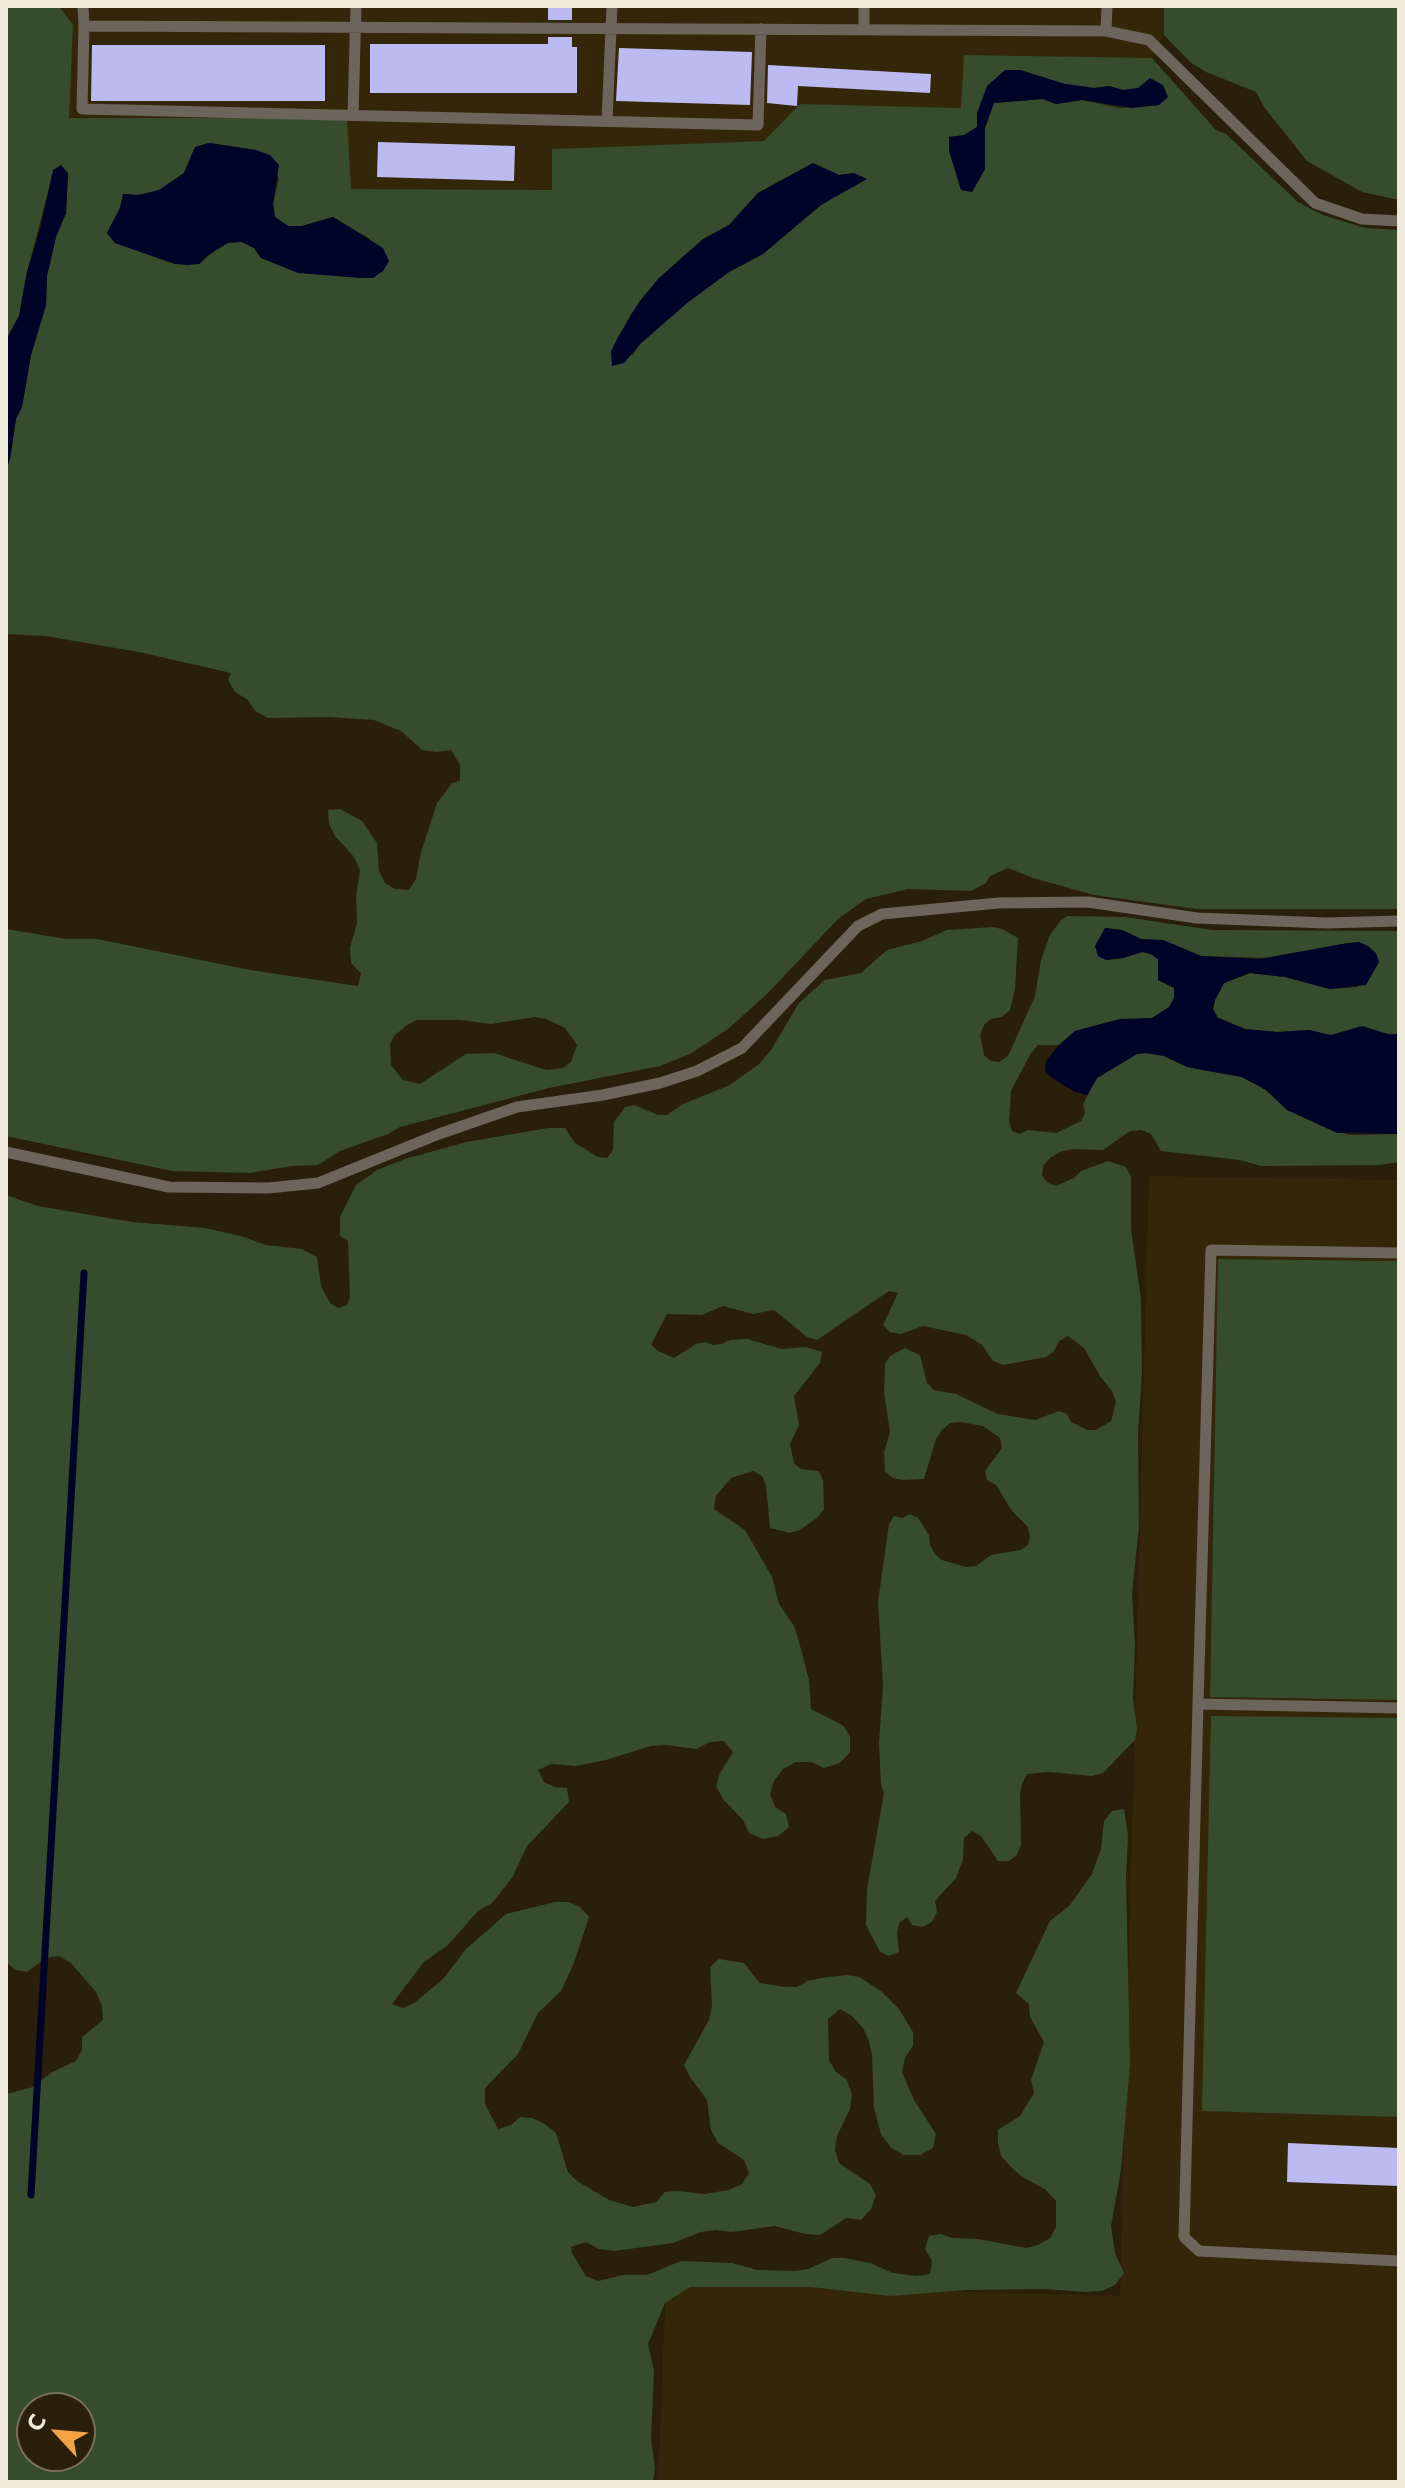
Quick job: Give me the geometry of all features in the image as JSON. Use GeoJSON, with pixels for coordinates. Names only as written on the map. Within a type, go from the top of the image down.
{"type":"FeatureCollection","features":[{"type":"Feature","properties":{"kind":"lane"},"geometry":{"type":"LineString","coordinates":[[83,6],[82,109],[758,125],[761,29]]}},
{"type":"Feature","properties":{"kind":"lane"},"geometry":{"type":"LineString","coordinates":[[353,115],[356,6]]}},
{"type":"Feature","properties":{"kind":"lane"},"geometry":{"type":"LineString","coordinates":[[607,121],[612,6]]}},
{"type":"Feature","properties":{"kind":"lane"},"geometry":{"type":"LineString","coordinates":[[864,6],[864,30]]}},
{"type":"Feature","properties":{"kind":"lane"},"geometry":{"type":"LineString","coordinates":[[1106,31],[1107,6]]}},
{"type":"Feature","properties":{"kind":"lane"},"geometry":{"type":"LineString","coordinates":[[84,26],[1106,31],[1149,40],[1315,203],[1362,219],[1399,221]]}},
{"type":"Feature","properties":{"kind":"lane"},"geometry":{"type":"LineString","coordinates":[[6,1152],[169,1187],[268,1188],[318,1183],[439,1134],[517,1107],[603,1095],[660,1083],[697,1071],[742,1048],[858,926],[882,914],[998,903],[1088,902],[1197,918],[1326,923],[1399,921]]}},
{"type":"Feature","properties":{"kind":"lane"},"geometry":{"type":"LineString","coordinates":[[1399,1253],[1211,1250],[1184,2237],[1199,2251],[1399,2261]]}},
{"type":"Feature","properties":{"kind":"lane"},"geometry":{"type":"LineString","coordinates":[[1198,1704],[1399,1708]]}},
{"type":"Feature","properties":{"kind":"shaded area"},"geometry":{"type":"Polygon","coordinates":[[[59,6],[1164,6],[1164,35],[1152,58],[965,55],[961,108],[800,104],[764,141],[552,149],[553,190],[350,189],[346,118],[68,118],[73,25],[59,6]]]}},
{"type":"Feature","properties":{"kind":"shaded area"},"geometry":{"type":"Polygon","coordinates":[[[1149,1176],[1399,1180],[1399,1261],[1219,1259],[1210,1697],[1399,1700],[1399,1718],[1212,1717],[1203,2111],[1399,2117],[1399,2482],[658,2482],[666,2283],[1120,2296],[1149,1176]]]}},
{"type":"Feature","properties":{"kind":"green space"},"geometry":{"type":"Polygon","coordinates":[[[6,6],[59,6],[73,25],[69,118],[347,118],[351,189],[552,190],[552,149],[764,141],[800,104],[961,108],[964,55],[1152,58],[1216,130],[1226,134],[1298,202],[1323,215],[1365,228],[1399,230],[1399,909],[1196,909],[1094,895],[1008,868],[990,876],[986,883],[971,891],[908,889],[866,899],[838,919],[767,994],[728,1029],[690,1054],[660,1066],[549,1088],[400,1127],[340,1151],[318,1165],[249,1173],[172,1171],[6,1136],[6,929],[66,939],[97,939],[250,970],[358,986],[361,973],[351,963],[350,948],[357,923],[356,896],[360,870],[354,857],[335,836],[329,824],[328,810],[340,809],[362,821],[377,843],[379,871],[385,883],[395,889],[409,890],[416,879],[437,803],[452,783],[460,781],[460,765],[451,750],[422,750],[401,731],[374,720],[268,718],[255,711],[248,700],[235,692],[228,680],[231,673],[139,652],[45,636],[6,634],[6,471],[31,355],[46,305],[47,276],[56,237],[66,213],[68,173],[50,185],[19,316],[6,340],[6,6]],[[1020,70],[977,113],[977,127],[964,136],[949,137],[961,190],[972,192],[985,169],[985,128],[993,103],[1043,99],[1056,104],[1082,100],[1120,108],[1159,105],[1138,88],[1123,90],[1109,86],[1094,88],[1065,84],[1020,70]],[[209,143],[195,147],[184,173],[159,191],[123,194],[120,208],[107,233],[115,243],[175,264],[199,264],[228,242],[242,242],[254,248],[261,258],[335,276],[372,278],[370,239],[333,217],[302,226],[288,226],[275,217],[273,204],[279,178],[256,150],[209,143]],[[813,163],[758,193],[729,225],[703,239],[658,279],[631,314],[611,351],[633,355],[640,344],[687,303],[729,272],[763,254],[821,205],[866,179],[854,173],[839,175],[813,163]],[[535,1017],[491,1024],[417,1020],[394,1036],[390,1045],[391,1065],[403,1080],[420,1084],[466,1054],[494,1053],[546,1070],[563,1068],[571,1062],[577,1045],[565,1028],[535,1017]]]}},
{"type":"Feature","properties":{"kind":"green space"},"geometry":{"type":"Polygon","coordinates":[[[1164,6],[1399,6],[1399,200],[1362,192],[1307,161],[1264,107],[1256,92],[1206,72],[1190,62],[1164,35],[1164,6]]]}},
{"type":"Feature","properties":{"kind":"green space"},"geometry":{"type":"Polygon","coordinates":[[[1068,916],[1125,917],[1212,930],[1399,931],[1399,1034],[1341,1032],[1331,1036],[1309,1030],[1277,1032],[1245,1029],[1217,1017],[1213,1009],[1224,983],[1250,973],[1285,977],[1330,989],[1358,987],[1348,943],[1270,958],[1201,956],[1173,944],[1141,939],[1122,930],[1105,928],[1106,960],[1142,952],[1158,959],[1159,980],[1174,988],[1170,1007],[1152,1018],[1108,1022],[1075,1031],[1059,1045],[1038,1045],[1011,1091],[1009,1122],[1012,1131],[1020,1134],[1028,1130],[1056,1133],[1081,1121],[1085,1113],[1083,1104],[1097,1078],[1137,1054],[1146,1053],[1196,1069],[1242,1077],[1266,1090],[1287,1110],[1349,1135],[1399,1134],[1399,1162],[1379,1165],[1261,1166],[1240,1160],[1161,1151],[1151,1134],[1141,1130],[1130,1131],[1103,1150],[1072,1149],[1060,1152],[1043,1166],[1042,1176],[1056,1186],[1074,1178],[1081,1171],[1108,1161],[1126,1167],[1131,1177],[1131,1229],[1141,1299],[1142,1373],[1138,1434],[1139,1527],[1132,1593],[1135,1740],[1103,1773],[1092,1776],[1049,1772],[1027,1774],[1020,1794],[1021,1845],[1017,1855],[1009,1861],[998,1861],[981,1836],[972,1831],[964,1838],[963,1859],[956,1878],[935,1901],[937,1912],[932,1922],[922,1927],[912,1925],[907,1917],[899,1923],[899,1952],[889,1956],[880,1952],[866,1925],[867,1889],[884,1793],[879,1743],[883,1685],[878,1602],[889,1524],[894,1516],[902,1518],[910,1514],[918,1518],[929,1535],[935,1554],[942,1560],[966,1567],[976,1566],[991,1555],[1020,1550],[1028,1545],[1030,1536],[1027,1526],[1012,1511],[996,1485],[987,1480],[985,1471],[1002,1448],[1000,1438],[983,1426],[960,1422],[950,1423],[942,1430],[936,1439],[924,1479],[903,1480],[885,1472],[884,1452],[890,1433],[884,1392],[885,1364],[890,1356],[905,1348],[920,1355],[927,1383],[934,1390],[956,1394],[998,1414],[1035,1420],[1059,1411],[1087,1430],[1096,1430],[1111,1421],[1116,1402],[1084,1348],[1068,1336],[1059,1341],[1054,1351],[1046,1357],[1003,1365],[993,1361],[982,1345],[966,1335],[923,1326],[901,1334],[890,1332],[883,1325],[898,1293],[889,1291],[817,1340],[807,1337],[774,1310],[753,1314],[723,1306],[702,1315],[667,1314],[651,1345],[674,1358],[696,1344],[705,1342],[713,1345],[747,1339],[782,1349],[806,1347],[822,1352],[820,1363],[794,1396],[799,1425],[790,1444],[794,1463],[801,1469],[819,1471],[823,1480],[824,1509],[800,1530],[790,1533],[770,1528],[766,1486],[762,1476],[753,1471],[731,1478],[716,1496],[714,1509],[745,1530],[772,1577],[779,1604],[798,1638],[809,1680],[811,1709],[844,1726],[850,1737],[850,1752],[840,1763],[824,1768],[811,1762],[796,1762],[783,1769],[774,1781],[770,1794],[775,1807],[786,1814],[789,1827],[778,1836],[763,1839],[749,1833],[743,1820],[723,1799],[716,1786],[733,1752],[724,1741],[710,1742],[696,1749],[651,1746],[606,1760],[576,1766],[551,1764],[538,1770],[544,1782],[567,1788],[569,1802],[527,1846],[512,1878],[492,1903],[478,1911],[448,1945],[423,1963],[392,2004],[403,2008],[414,2003],[443,1979],[466,1949],[506,1914],[555,1902],[569,1902],[580,1907],[589,1917],[561,1991],[538,2013],[518,2054],[485,2088],[485,2104],[498,2129],[511,2125],[520,2117],[545,2124],[556,2133],[568,2172],[577,2181],[609,2200],[633,2207],[656,2202],[665,2192],[704,2194],[729,2190],[742,2184],[749,2173],[744,2160],[718,2143],[711,2130],[707,2100],[684,2065],[709,2020],[712,2006],[710,1967],[719,1959],[744,1963],[760,1983],[785,1987],[797,1987],[821,1978],[859,1977],[881,1991],[899,2009],[913,2032],[913,2046],[905,2058],[902,2072],[914,2100],[936,2134],[933,2148],[920,2155],[904,2155],[891,2148],[881,2134],[874,2108],[872,2055],[863,2028],[840,2009],[828,2019],[829,2060],[836,2072],[847,2080],[852,2095],[835,2150],[839,2163],[870,2184],[876,2195],[871,2209],[861,2220],[846,2218],[820,2235],[775,2226],[731,2232],[716,2230],[701,2232],[673,2243],[614,2251],[599,2249],[586,2242],[571,2247],[572,2253],[586,2276],[598,2281],[623,2275],[647,2275],[681,2261],[732,2263],[757,2270],[795,2271],[808,2269],[832,2258],[844,2258],[870,2263],[893,2273],[930,2274],[932,2261],[925,2249],[929,2236],[941,2234],[1026,2248],[1050,2238],[1056,2227],[1056,2201],[1046,2190],[1011,2167],[1001,2156],[998,2143],[998,2130],[1020,2116],[1034,2093],[1031,2080],[1044,2042],[1030,2017],[1029,2004],[1016,1993],[1050,1921],[1070,1905],[1092,1874],[1101,1849],[1104,1821],[1112,1811],[1124,1809],[1128,1836],[1130,2064],[1121,2170],[1111,2226],[1115,2253],[1124,2273],[1115,2285],[1102,2291],[1086,2292],[968,2290],[890,2296],[811,2287],[690,2287],[665,2303],[648,2344],[654,2371],[653,2482],[6,2482],[6,2094],[33,2087],[52,2072],[76,2061],[82,2050],[82,2037],[103,2020],[102,2006],[96,1992],[70,1962],[58,1956],[46,1958],[27,1972],[15,1970],[6,1962],[6,1195],[38,1206],[132,1222],[205,1228],[266,1245],[302,1249],[317,1257],[321,1286],[330,1303],[338,1308],[347,1305],[350,1297],[348,1241],[340,1236],[340,1217],[356,1185],[377,1170],[466,1142],[548,1128],[565,1128],[575,1143],[598,1157],[607,1158],[613,1150],[614,1122],[625,1107],[634,1105],[658,1115],[667,1115],[683,1104],[730,1085],[759,1064],[799,1003],[825,980],[861,973],[887,950],[922,941],[947,930],[993,927],[1018,938],[1015,989],[1010,1010],[1002,1017],[991,1019],[980,1035],[984,1055],[991,1061],[999,1062],[1008,1056],[1035,996],[1041,960],[1050,935],[1068,916]]]}},
{"type":"Feature","properties":{"kind":"green space"},"geometry":{"type":"Polygon","coordinates":[[[1218,1259],[1399,1261],[1399,1700],[1210,1697],[1218,1259]]]}},
{"type":"Feature","properties":{"kind":"green space"},"geometry":{"type":"Polygon","coordinates":[[[1211,1716],[1399,1718],[1399,2117],[1202,2111],[1211,1716]]]}},
{"type":"Feature","properties":{"kind":"water"},"geometry":{"type":"Polygon","coordinates":[[[1005,70],[1020,70],[1065,84],[1094,88],[1109,86],[1123,90],[1138,88],[1150,78],[1163,85],[1168,97],[1159,105],[1132,108],[1082,100],[1056,104],[1043,99],[994,103],[985,128],[985,169],[972,192],[961,190],[949,151],[949,137],[964,135],[977,127],[977,113],[987,86],[1005,70]]]}},
{"type":"Feature","properties":{"kind":"water"},"geometry":{"type":"Polygon","coordinates":[[[209,143],[270,155],[279,165],[273,204],[275,217],[288,226],[302,226],[333,217],[383,248],[389,261],[383,271],[373,278],[298,273],[261,258],[254,248],[242,242],[228,243],[199,264],[175,264],[115,243],[107,233],[120,208],[123,194],[138,195],[159,190],[184,173],[195,147],[209,143]]]}},
{"type":"Feature","properties":{"kind":"water"},"geometry":{"type":"Polygon","coordinates":[[[813,163],[839,175],[854,173],[867,179],[821,205],[763,254],[729,272],[687,303],[640,344],[624,363],[612,366],[611,352],[617,339],[639,302],[658,279],[703,239],[729,225],[758,193],[813,163]]]}},
{"type":"Feature","properties":{"kind":"water"},"geometry":{"type":"Polygon","coordinates":[[[61,165],[68,173],[66,213],[56,237],[47,276],[46,305],[31,355],[6,471],[6,340],[19,316],[53,170],[61,165]]]}},
{"type":"Feature","properties":{"kind":"water"},"geometry":{"type":"Polygon","coordinates":[[[1105,928],[1122,930],[1141,939],[1163,940],[1201,956],[1259,959],[1348,943],[1359,942],[1368,946],[1376,953],[1379,962],[1366,985],[1330,989],[1285,977],[1250,973],[1224,983],[1213,1009],[1218,1018],[1245,1029],[1277,1032],[1309,1030],[1331,1035],[1362,1026],[1391,1035],[1399,1034],[1399,1134],[1337,1133],[1287,1110],[1266,1090],[1242,1077],[1187,1067],[1164,1056],[1146,1053],[1137,1054],[1097,1078],[1087,1095],[1075,1092],[1052,1078],[1045,1071],[1046,1061],[1075,1031],[1120,1019],[1152,1018],[1169,1007],[1174,998],[1174,988],[1158,980],[1158,959],[1151,954],[1142,952],[1106,960],[1098,956],[1095,946],[1105,928]]]}},
{"type":"Feature","properties":{"kind":"building"},"geometry":{"type":"Polygon","coordinates":[[[548,6],[572,6],[572,20],[548,20],[548,6]]]}},
{"type":"Feature","properties":{"kind":"building"},"geometry":{"type":"Polygon","coordinates":[[[548,37],[572,37],[572,47],[577,47],[577,93],[370,93],[370,44],[548,44],[548,37]]]}},
{"type":"Feature","properties":{"kind":"building"},"geometry":{"type":"Polygon","coordinates":[[[92,45],[325,45],[325,101],[91,101],[92,45]]]}},
{"type":"Feature","properties":{"kind":"building"},"geometry":{"type":"Polygon","coordinates":[[[619,48],[752,52],[750,105],[616,101],[619,48]]]}},
{"type":"Feature","properties":{"kind":"building"},"geometry":{"type":"Polygon","coordinates":[[[768,65],[931,74],[930,93],[798,86],[797,106],[767,103],[768,65]]]}},
{"type":"Feature","properties":{"kind":"building"},"geometry":{"type":"Polygon","coordinates":[[[378,142],[515,146],[514,181],[377,177],[378,142]]]}},
{"type":"Feature","properties":{"kind":"building"},"geometry":{"type":"Polygon","coordinates":[[[1288,2143],[1399,2148],[1399,2186],[1287,2182],[1288,2143]]]}},
{"type":"Feature","properties":{"kind":"waterway"},"geometry":{"type":"LineString","coordinates":[[31,2195],[84,1273]]}}]}
